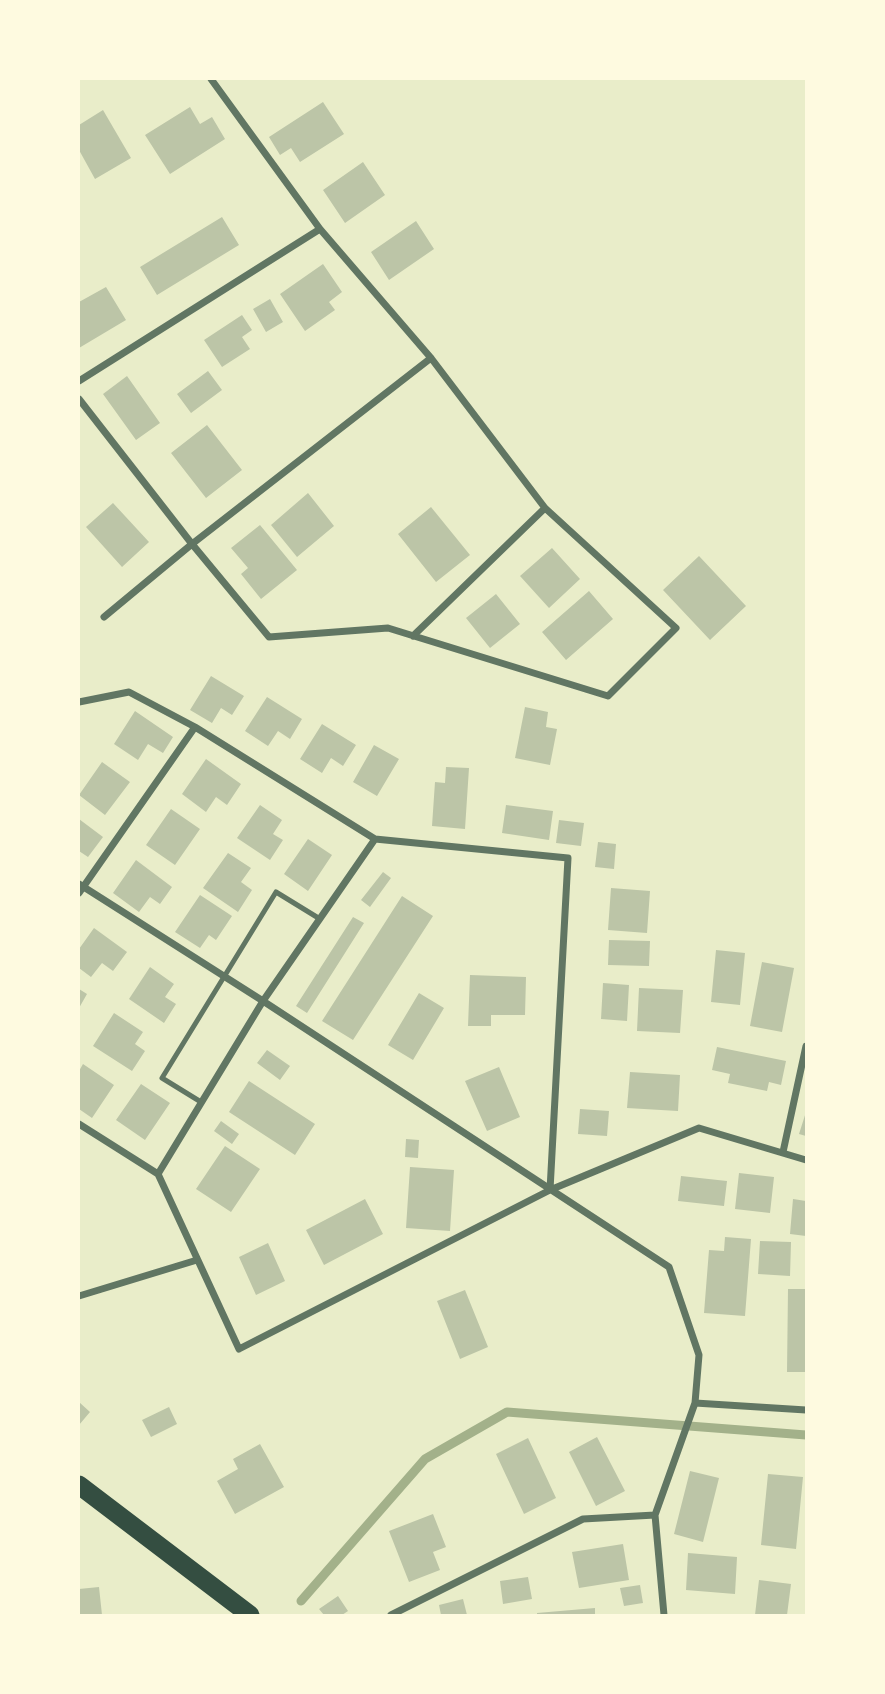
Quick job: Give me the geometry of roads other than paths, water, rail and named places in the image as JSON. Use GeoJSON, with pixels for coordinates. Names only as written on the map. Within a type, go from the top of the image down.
{"type":"FeatureCollection","features":[{"type":"Feature","properties":{"kind":"highway"},"geometry":{"type":"LineString","coordinates":[[79,1485],[249,1615]]}},
{"type":"Feature","properties":{"kind":"street"},"geometry":{"type":"LineString","coordinates":[[79,399],[192,544],[269,637],[388,628],[608,696],[676,628],[545,508],[431,358],[320,229],[211,79]]}},
{"type":"Feature","properties":{"kind":"street"},"geometry":{"type":"LineString","coordinates":[[79,381],[320,229]]}},
{"type":"Feature","properties":{"kind":"street"},"geometry":{"type":"LineString","coordinates":[[104,617],[192,544],[431,358]]}},
{"type":"Feature","properties":{"kind":"street"},"geometry":{"type":"LineString","coordinates":[[413,636],[545,508]]}},
{"type":"Feature","properties":{"kind":"street"},"geometry":{"type":"LineString","coordinates":[[79,702],[129,692],[195,726],[375,839],[568,858],[550,1190]]}},
{"type":"Feature","properties":{"kind":"street"},"geometry":{"type":"LineString","coordinates":[[195,726],[80,888],[263,1001],[669,1267],[699,1355],[695,1403],[655,1515],[664,1615]]}},
{"type":"Feature","properties":{"kind":"street"},"geometry":{"type":"LineString","coordinates":[[158,1174],[263,1001],[375,839]]}},
{"type":"Feature","properties":{"kind":"street"},"geometry":{"type":"LineString","coordinates":[[783,1152],[806,1046]]}},
{"type":"Feature","properties":{"kind":"street"},"geometry":{"type":"LineString","coordinates":[[79,1124],[158,1174],[239,1349],[550,1190],[699,1128],[806,1160]]}},
{"type":"Feature","properties":{"kind":"street"},"geometry":{"type":"LineString","coordinates":[[79,1296],[197,1260]]}},
{"type":"Feature","properties":{"kind":"street"},"geometry":{"type":"LineString","coordinates":[[695,1403],[806,1410]]}},
{"type":"Feature","properties":{"kind":"street"},"geometry":{"type":"LineString","coordinates":[[391,1615],[583,1519],[655,1515]]}},
{"type":"Feature","properties":{"kind":"lane"},"geometry":{"type":"LineString","coordinates":[[201,1102],[162,1078],[276,892],[320,919]]}},
{"type":"Feature","properties":{"kind":"waterway"},"geometry":{"type":"LineString","coordinates":[[301,1601],[425,1459],[507,1412],[806,1435]]}}]}
